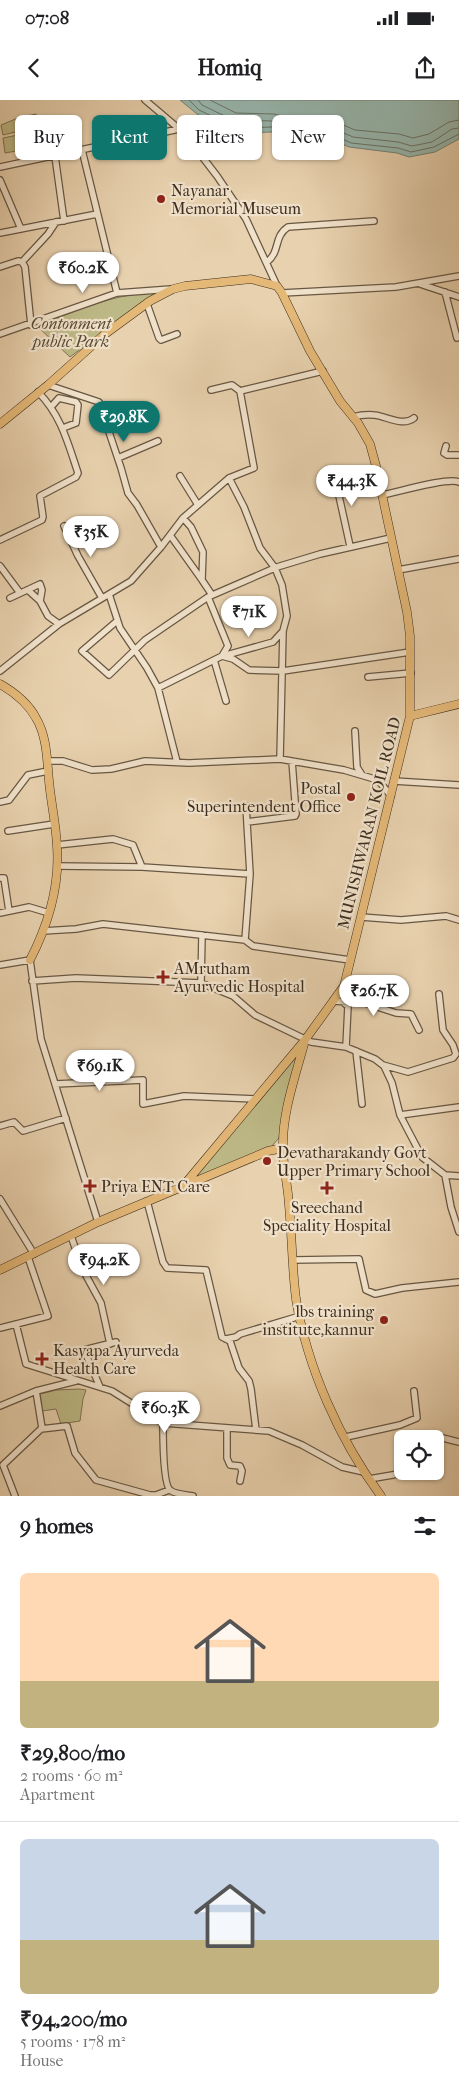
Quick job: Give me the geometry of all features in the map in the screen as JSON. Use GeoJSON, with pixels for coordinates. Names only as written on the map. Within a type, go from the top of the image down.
{"type":"FeatureCollection","features":[{"type":"Feature","properties":{"kind":"main road"},"geometry":{"type":"LineString","coordinates":[[0,424],[48,385],[105,334],[147,304],[173,289],[251,279],[277,286]]}},
{"type":"Feature","properties":{"kind":"main road","name":"MUNISHWARAN KOIL ROAD"},"geometry":{"type":"LineString","coordinates":[[184,1185],[305,1040],[344,986],[410,716],[411,674],[407,612],[370,444],[353,417],[340,401],[310,351],[277,286]]}},
{"type":"Feature","properties":{"kind":"main road"},"geometry":{"type":"LineString","coordinates":[[0,684],[18,697],[36,717],[44,740],[48,761],[57,845],[57,866],[49,913],[30,960]]}},
{"type":"Feature","properties":{"kind":"main road"},"geometry":{"type":"LineString","coordinates":[[410,716],[459,704]]}},
{"type":"Feature","properties":{"kind":"main road"},"geometry":{"type":"LineString","coordinates":[[305,1040],[287,1108],[282,1148],[288,1190],[296,1299],[309,1353],[330,1410],[366,1476],[381,1496]]}},
{"type":"Feature","properties":{"kind":"main road"},"geometry":{"type":"LineString","coordinates":[[0,1270],[98,1222],[268,1150],[282,1148]]}},
{"type":"Feature","properties":{"kind":"street"},"geometry":{"type":"LineString","coordinates":[[145,100],[177,126]]}},
{"type":"Feature","properties":{"kind":"street"},"geometry":{"type":"LineString","coordinates":[[117,293],[82,150],[177,128]]}},
{"type":"Feature","properties":{"kind":"street"},"geometry":{"type":"LineString","coordinates":[[0,167],[35,160]]}},
{"type":"Feature","properties":{"kind":"street"},"geometry":{"type":"LineString","coordinates":[[56,160],[64,221]]}},
{"type":"Feature","properties":{"kind":"street"},"geometry":{"type":"LineString","coordinates":[[204,160],[246,219],[277,286]]}},
{"type":"Feature","properties":{"kind":"street"},"geometry":{"type":"LineString","coordinates":[[0,180],[20,229]]}},
{"type":"Feature","properties":{"kind":"street"},"geometry":{"type":"LineString","coordinates":[[0,233],[97,214]]}},
{"type":"Feature","properties":{"kind":"street"},"geometry":{"type":"LineString","coordinates":[[267,262],[274,256],[278,240],[283,230],[288,227],[374,221]]}},
{"type":"Feature","properties":{"kind":"street"},"geometry":{"type":"LineString","coordinates":[[22,262],[48,234],[56,222]]}},
{"type":"Feature","properties":{"kind":"street"},"geometry":{"type":"LineString","coordinates":[[0,268],[18,261],[22,262]]}},
{"type":"Feature","properties":{"kind":"street"},"geometry":{"type":"LineString","coordinates":[[22,262],[25,267],[31,324]]}},
{"type":"Feature","properties":{"kind":"street"},"geometry":{"type":"LineString","coordinates":[[282,293],[420,284],[459,276]]}},
{"type":"Feature","properties":{"kind":"street"},"geometry":{"type":"LineString","coordinates":[[420,284],[459,297]]}},
{"type":"Feature","properties":{"kind":"street"},"geometry":{"type":"LineString","coordinates":[[0,334],[117,293],[173,289]]}},
{"type":"Feature","properties":{"kind":"street"},"geometry":{"type":"LineString","coordinates":[[445,292],[457,338]]}},
{"type":"Feature","properties":{"kind":"street"},"geometry":{"type":"LineString","coordinates":[[147,304],[159,338],[162,340],[177,334]]}},
{"type":"Feature","properties":{"kind":"street"},"geometry":{"type":"LineString","coordinates":[[240,391],[323,371]]}},
{"type":"Feature","properties":{"kind":"street"},"geometry":{"type":"LineString","coordinates":[[48,385],[99,402],[128,493],[137,504],[161,547]]}},
{"type":"Feature","properties":{"kind":"street"},"geometry":{"type":"LineString","coordinates":[[0,671],[60,624],[131,581],[183,518],[228,478],[254,468],[240,391],[232,385],[210,390]]}},
{"type":"Feature","properties":{"kind":"street"},"geometry":{"type":"LineString","coordinates":[[0,540],[42,520],[40,496],[76,477],[78,473],[63,428],[51,407],[38,392]]}},
{"type":"Feature","properties":{"kind":"street"},"geometry":{"type":"LineString","coordinates":[[51,407],[59,398],[76,402],[78,405],[76,423],[63,428]]}},
{"type":"Feature","properties":{"kind":"street"},"geometry":{"type":"LineString","coordinates":[[353,417],[364,414],[405,421],[414,418]]}},
{"type":"Feature","properties":{"kind":"street"},"geometry":{"type":"LineString","coordinates":[[118,458],[158,440]]}},
{"type":"Feature","properties":{"kind":"street"},"geometry":{"type":"LineString","coordinates":[[446,446],[444,453],[447,455],[459,455]]}},
{"type":"Feature","properties":{"kind":"street"},"geometry":{"type":"LineString","coordinates":[[338,470],[339,496],[350,546]]}},
{"type":"Feature","properties":{"kind":"street"},"geometry":{"type":"LineString","coordinates":[[180,476],[198,505]]}},
{"type":"Feature","properties":{"kind":"street"},"geometry":{"type":"LineString","coordinates":[[228,478],[244,508],[260,548],[275,568],[282,585],[287,616],[283,630],[280,759]]}},
{"type":"Feature","properties":{"kind":"street"},"geometry":{"type":"LineString","coordinates":[[382,495],[453,480],[459,482]]}},
{"type":"Feature","properties":{"kind":"street"},"geometry":{"type":"LineString","coordinates":[[183,518],[192,527],[203,552],[202,580]]}},
{"type":"Feature","properties":{"kind":"street"},"geometry":{"type":"LineString","coordinates":[[64,526],[78,556],[102,598]]}},
{"type":"Feature","properties":{"kind":"street"},"geometry":{"type":"LineString","coordinates":[[170,535],[202,580],[210,596],[228,646],[222,656]]}},
{"type":"Feature","properties":{"kind":"street"},"geometry":{"type":"LineString","coordinates":[[116,622],[82,651],[109,675],[145,640],[210,596],[275,568],[350,546],[391,538]]}},
{"type":"Feature","properties":{"kind":"street"},"geometry":{"type":"LineString","coordinates":[[398,570],[459,559]]}},
{"type":"Feature","properties":{"kind":"street"},"geometry":{"type":"LineString","coordinates":[[0,566],[20,593]]}},
{"type":"Feature","properties":{"kind":"street"},"geometry":{"type":"LineString","coordinates":[[10,598],[42,585],[40,601]]}},
{"type":"Feature","properties":{"kind":"street"},"geometry":{"type":"LineString","coordinates":[[29,591],[40,601],[48,616],[60,624]]}},
{"type":"Feature","properties":{"kind":"street"},"geometry":{"type":"LineString","coordinates":[[109,594],[116,622],[158,688],[177,762]]}},
{"type":"Feature","properties":{"kind":"street"},"geometry":{"type":"LineString","coordinates":[[158,688],[222,656],[273,642],[283,630]]}},
{"type":"Feature","properties":{"kind":"street"},"geometry":{"type":"LineString","coordinates":[[222,656],[233,659],[249,670],[283,671],[410,652]]}},
{"type":"Feature","properties":{"kind":"street"},"geometry":{"type":"LineString","coordinates":[[214,660],[226,701]]}},
{"type":"Feature","properties":{"kind":"street"},"geometry":{"type":"LineString","coordinates":[[368,677],[411,674]]}},
{"type":"Feature","properties":{"kind":"street"},"geometry":{"type":"LineString","coordinates":[[355,731],[357,767],[362,775]]}},
{"type":"Feature","properties":{"kind":"street"},"geometry":{"type":"LineString","coordinates":[[48,761],[62,761],[92,770],[145,761],[280,759],[362,775],[378,780],[391,796]]}},
{"type":"Feature","properties":{"kind":"street"},"geometry":{"type":"LineString","coordinates":[[246,822],[296,815],[292,761]]}},
{"type":"Feature","properties":{"kind":"street"},"geometry":{"type":"LineString","coordinates":[[0,802],[9,800],[28,775],[48,771]]}},
{"type":"Feature","properties":{"kind":"street"},"geometry":{"type":"LineString","coordinates":[[394,782],[459,786]]}},
{"type":"Feature","properties":{"kind":"street"},"geometry":{"type":"LineString","coordinates":[[245,940],[250,874],[246,806]]}},
{"type":"Feature","properties":{"kind":"street"},"geometry":{"type":"LineString","coordinates":[[8,831],[54,824]]}},
{"type":"Feature","properties":{"kind":"street"},"geometry":{"type":"LineString","coordinates":[[57,845],[113,839],[132,845],[142,867]]}},
{"type":"Feature","properties":{"kind":"street"},"geometry":{"type":"LineString","coordinates":[[57,866],[142,867],[250,874]]}},
{"type":"Feature","properties":{"kind":"street"},"geometry":{"type":"LineString","coordinates":[[0,878],[4,878],[8,911]]}},
{"type":"Feature","properties":{"kind":"street"},"geometry":{"type":"LineString","coordinates":[[0,913],[29,907],[49,913]]}},
{"type":"Feature","properties":{"kind":"street"},"geometry":{"type":"LineString","coordinates":[[361,917],[401,920],[446,916],[459,920]]}},
{"type":"Feature","properties":{"kind":"street"},"geometry":{"type":"LineString","coordinates":[[43,931],[76,929],[103,924],[245,940],[254,946],[350,960]]}},
{"type":"Feature","properties":{"kind":"street"},"geometry":{"type":"LineString","coordinates":[[200,984],[202,935]]}},
{"type":"Feature","properties":{"kind":"street"},"geometry":{"type":"LineString","coordinates":[[0,965],[30,960],[41,1039],[98,1222]]}},
{"type":"Feature","properties":{"kind":"street"},"geometry":{"type":"LineString","coordinates":[[32,981],[76,978],[200,984],[233,996],[255,1015],[305,1040],[317,1044],[346,1047],[383,1065],[408,1072],[453,1058],[456,1054],[453,1045],[443,1030],[439,994]]}},
{"type":"Feature","properties":{"kind":"street"},"geometry":{"type":"LineString","coordinates":[[332,1002],[365,1003],[396,1013],[411,1014],[418,1030]]}},
{"type":"Feature","properties":{"kind":"street"},"geometry":{"type":"LineString","coordinates":[[342,1002],[348,1006],[346,1047]]}},
{"type":"Feature","properties":{"kind":"street"},"geometry":{"type":"LineString","coordinates":[[356,1051],[362,1104]]}},
{"type":"Feature","properties":{"kind":"street"},"geometry":{"type":"LineString","coordinates":[[383,1065],[392,1083],[400,1116],[422,1157],[445,1175],[459,1176]]}},
{"type":"Feature","properties":{"kind":"street"},"geometry":{"type":"LineString","coordinates":[[55,1084],[143,1080],[143,1104],[184,1096],[256,1099]]}},
{"type":"Feature","properties":{"kind":"street"},"geometry":{"type":"LineString","coordinates":[[400,1116],[459,1107]]}},
{"type":"Feature","properties":{"kind":"street"},"geometry":{"type":"LineString","coordinates":[[0,1126],[14,1122],[23,1131],[66,1118]]}},
{"type":"Feature","properties":{"kind":"street"},"geometry":{"type":"LineString","coordinates":[[445,1175],[451,1207],[459,1232]]}},
{"type":"Feature","properties":{"kind":"street"},"geometry":{"type":"LineString","coordinates":[[0,1192],[0,1198],[31,1255],[48,1316],[0,1328]]}},
{"type":"Feature","properties":{"kind":"street"},"geometry":{"type":"LineString","coordinates":[[147,1201],[163,1262],[167,1268],[206,1270],[222,1337],[230,1341],[239,1368],[251,1390],[256,1430]]}},
{"type":"Feature","properties":{"kind":"street"},"geometry":{"type":"LineString","coordinates":[[72,1236],[83,1270],[101,1303],[113,1343],[84,1350],[100,1387]]}},
{"type":"Feature","properties":{"kind":"street"},"geometry":{"type":"LineString","coordinates":[[293,1260],[359,1259],[366,1290],[375,1294],[402,1288],[459,1282]]}},
{"type":"Feature","properties":{"kind":"street"},"geometry":{"type":"LineString","coordinates":[[226,1339],[300,1316]]}},
{"type":"Feature","properties":{"kind":"street"},"geometry":{"type":"LineString","coordinates":[[16,1324],[26,1364],[112,1391],[163,1423],[256,1430],[281,1435],[342,1467],[366,1476],[394,1473]]}},
{"type":"Feature","properties":{"kind":"street"},"geometry":{"type":"LineString","coordinates":[[0,1406],[36,1391],[76,1381]]}},
{"type":"Feature","properties":{"kind":"street"},"geometry":{"type":"LineString","coordinates":[[36,1391],[41,1429]]}},
{"type":"Feature","properties":{"kind":"street"},"geometry":{"type":"LineString","coordinates":[[346,1438],[400,1425],[417,1418],[414,1391]]}},
{"type":"Feature","properties":{"kind":"street"},"geometry":{"type":"LineString","coordinates":[[163,1423],[164,1468],[169,1490]]}},
{"type":"Feature","properties":{"kind":"street"},"geometry":{"type":"LineString","coordinates":[[15,1496],[3,1465],[41,1429],[64,1426],[69,1427],[75,1453],[96,1480],[150,1496],[169,1490],[193,1496]]}},
{"type":"Feature","properties":{"kind":"street"},"geometry":{"type":"LineString","coordinates":[[227,1428],[227,1458],[230,1465],[240,1466],[242,1471],[240,1481]]}},
{"type":"Feature","properties":{"kind":"street"},"geometry":{"type":"LineString","coordinates":[[444,1438],[459,1442]]}},
{"type":"Feature","properties":{"kind":"green space"},"geometry":{"type":"Polygon","coordinates":[[[15,119],[15,132],[3,135],[1,125],[15,119]]]}},
{"type":"Feature","properties":{"kind":"green space"},"geometry":{"type":"Polygon","coordinates":[[[15,136],[15,151],[5,153],[3,138],[15,136]]]}},
{"type":"Feature","properties":{"kind":"green space","name":"Contonment public Park"},"geometry":{"type":"Polygon","coordinates":[[[134,294],[154,294],[70,357],[37,326],[106,301],[134,294]]]}},
{"type":"Feature","properties":{"kind":"green space"},"geometry":{"type":"Polygon","coordinates":[[[303,1045],[284,1107],[279,1138],[271,1147],[189,1181],[303,1045]]]}},
{"type":"Feature","properties":{"kind":"green space"},"geometry":{"type":"Polygon","coordinates":[[[56,1390],[86,1390],[80,1421],[61,1424],[56,1409],[42,1411],[40,1394],[56,1390]]]}},
{"type":"Feature","properties":{"kind":"water"},"geometry":{"type":"Polygon","coordinates":[[[180,100],[459,100],[459,139],[435,152],[409,157],[397,153],[344,145],[344,115],[272,115],[272,132],[262,132],[262,115],[197,114],[180,100]]]}},
{"type":"Feature","properties":{"kind":"place","name":"Nayanar Memorial Museum"},"geometry":{"type":"Point","coordinates":[161,199]}},
{"type":"Feature","properties":{"kind":"place","name":"Postal Superintendent Office"},"geometry":{"type":"Point","coordinates":[351,797]}},
{"type":"Feature","properties":{"kind":"place","name":"AMrutham Ayurvedic Hospital"},"geometry":{"type":"Point","coordinates":[163,977]}},
{"type":"Feature","properties":{"kind":"place","name":"Devatharakandy Govt Upper Primary School"},"geometry":{"type":"Point","coordinates":[267,1161]}},
{"type":"Feature","properties":{"kind":"place","name":"Priya ENT Care"},"geometry":{"type":"Point","coordinates":[90,1186]}},
{"type":"Feature","properties":{"kind":"place","name":"Sreechand Speciality Hospital"},"geometry":{"type":"Point","coordinates":[327,1188]}},
{"type":"Feature","properties":{"kind":"place","name":"lbs training institute,kannur"},"geometry":{"type":"Point","coordinates":[384,1320]}},
{"type":"Feature","properties":{"kind":"place","name":"Kasyapa Ayurveda Health Care"},"geometry":{"type":"Point","coordinates":[42,1359]}}]}
